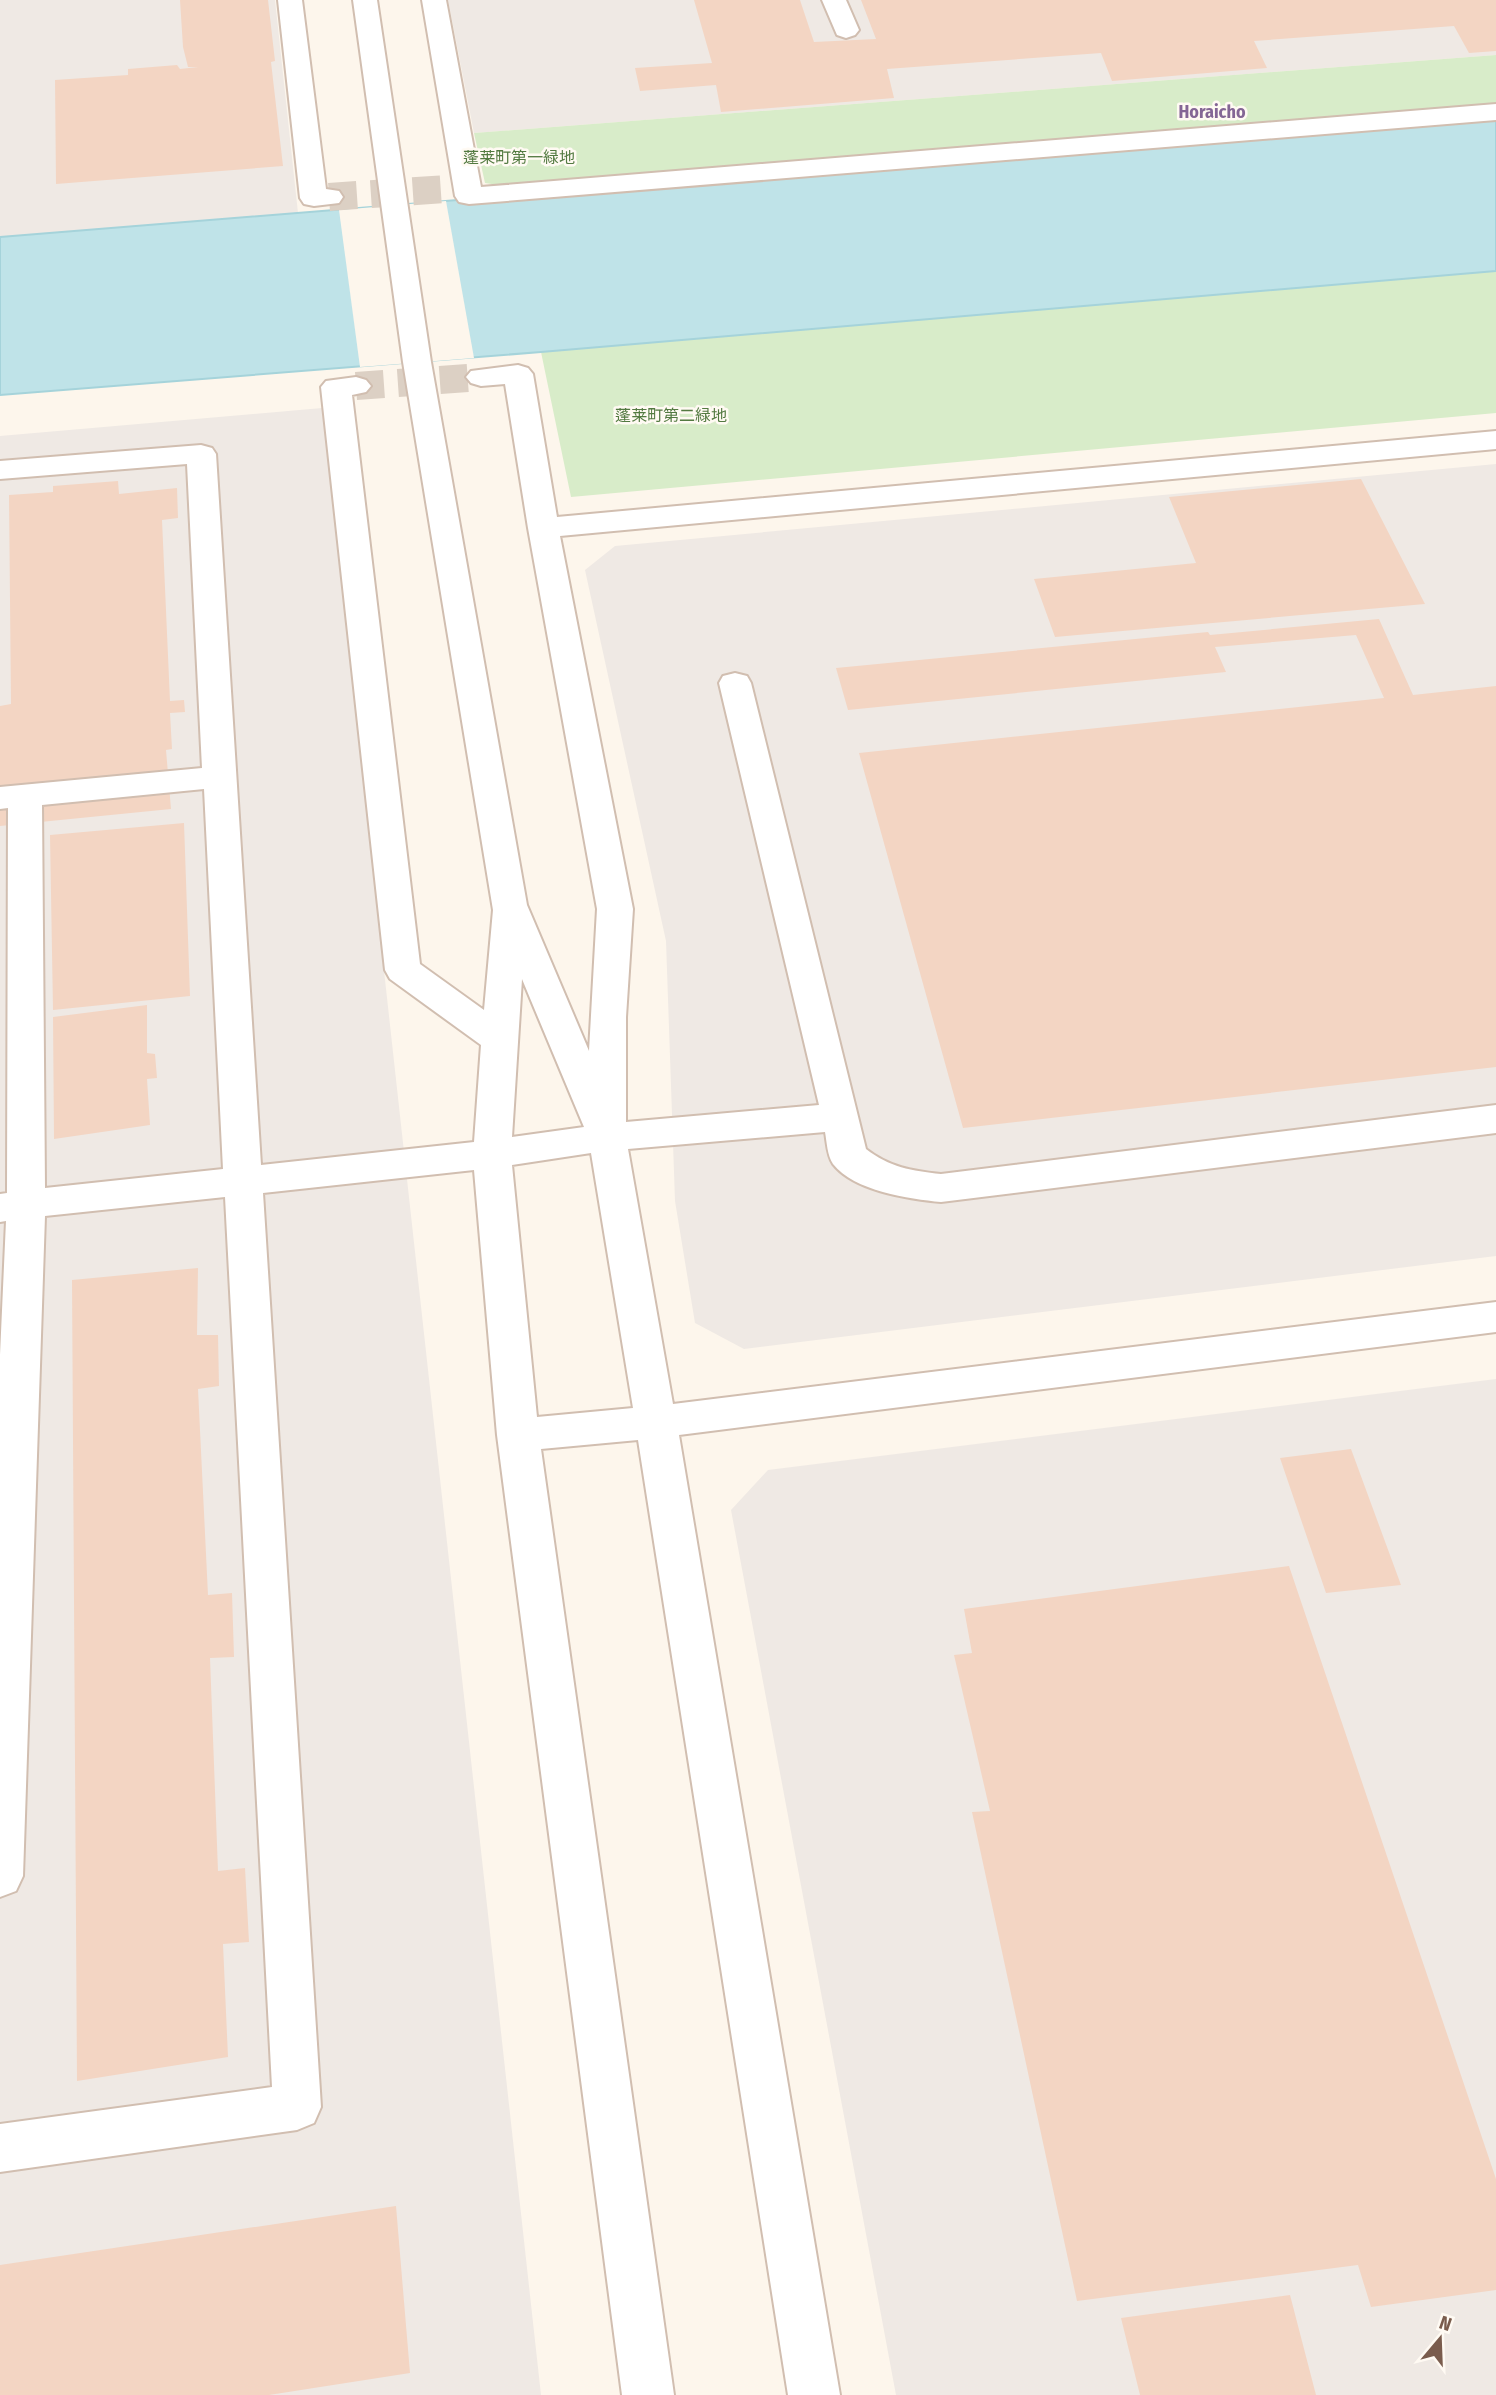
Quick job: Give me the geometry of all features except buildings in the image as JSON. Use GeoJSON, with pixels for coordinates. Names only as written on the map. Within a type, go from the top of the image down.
{"type":"FeatureCollection","features":[{"type":"Feature","properties":{"kind":"street"},"geometry":{"type":"LineString","coordinates":[[290,0],[314,198],[329,197]]}},
{"type":"Feature","properties":{"kind":"street"},"geometry":{"type":"LineString","coordinates":[[366,0],[393,205],[509,905],[492,1154],[518,1435],[648,2395]]}},
{"type":"Feature","properties":{"kind":"street"},"geometry":{"type":"LineString","coordinates":[[434,0],[456,188],[469,196],[1496,112]]}},
{"type":"Feature","properties":{"kind":"street"},"geometry":{"type":"LineString","coordinates":[[834,0],[846,30]]}},
{"type":"Feature","properties":{"kind":"street"},"geometry":{"type":"LineString","coordinates":[[481,377],[518,374],[543,528],[615,909],[608,1017],[607,1137],[814,2395]]}},
{"type":"Feature","properties":{"kind":"street"},"geometry":{"type":"LineString","coordinates":[[356,386],[336,387],[403,970],[500,1040]]}},
{"type":"Feature","properties":{"kind":"street"},"geometry":{"type":"LineString","coordinates":[[543,528],[1496,440]]}},
{"type":"Feature","properties":{"kind":"street"},"geometry":{"type":"LineString","coordinates":[[0,470],[201,454],[297,2107],[0,2148]]}},
{"type":"Feature","properties":{"kind":"street"},"geometry":{"type":"LineString","coordinates":[[735,683],[841,1117],[848,1156],[869,1173],[909,1185],[941,1188],[1496,1119]]}},
{"type":"Feature","properties":{"kind":"street"},"geometry":{"type":"LineString","coordinates":[[0,1876],[13,1206],[12,797],[219,777]]}},
{"type":"Feature","properties":{"kind":"street"},"geometry":{"type":"LineString","coordinates":[[509,905],[607,1137]]}},
{"type":"Feature","properties":{"kind":"street"},"geometry":{"type":"LineString","coordinates":[[13,1206],[492,1154],[607,1137],[841,1117]]}},
{"type":"Feature","properties":{"kind":"street"},"geometry":{"type":"LineString","coordinates":[[518,1435],[656,1422],[1496,1317]]}},
{"type":"Feature","properties":{"kind":"shaded area"},"geometry":{"type":"Polygon","coordinates":[[[0,0],[275,0],[298,213],[0,237],[0,0]]]}},
{"type":"Feature","properties":{"kind":"shaded area"},"geometry":{"type":"Polygon","coordinates":[[[448,0],[1496,0],[1496,55],[474,133],[448,0]]]}},
{"type":"Feature","properties":{"kind":"shaded area"},"geometry":{"type":"Polygon","coordinates":[[[322,408],[541,2395],[0,2395],[0,436],[322,408]]]}},
{"type":"Feature","properties":{"kind":"shaded area"},"geometry":{"type":"Polygon","coordinates":[[[1496,464],[1496,1256],[744,1349],[695,1323],[675,1201],[666,941],[585,570],[615,546],[1496,464]]]}},
{"type":"Feature","properties":{"kind":"shaded area"},"geometry":{"type":"Polygon","coordinates":[[[1496,1379],[1496,2395],[896,2395],[731,1510],[768,1470],[1496,1379]]]}},
{"type":"Feature","properties":{"kind":"green space","name":"蓬莱町第一緑地"},"geometry":{"type":"Polygon","coordinates":[[[1496,55],[1496,104],[498,185],[485,183],[474,133],[1496,55]]]}},
{"type":"Feature","properties":{"kind":"green space","name":"蓬莱町第二緑地"},"geometry":{"type":"Polygon","coordinates":[[[1496,271],[1496,413],[571,497],[541,352],[1496,271]]]}},
{"type":"Feature","properties":{"kind":"water"},"geometry":{"type":"Polygon","coordinates":[[[1496,116],[1496,271],[0,395],[0,237],[1496,116]]]}},
{"type":"Feature","properties":{"kind":"pier"},"geometry":{"type":"Polygon","coordinates":[[[446,201],[474,358],[360,367],[339,210],[446,201]]]}},
{"type":"Feature","properties":{"kind":"tunnel"},"geometry":{"type":"LineString","coordinates":[[329,197],[446,189]]}},
{"type":"Feature","properties":{"kind":"tunnel"},"geometry":{"type":"LineString","coordinates":[[356,386],[481,377]]}},
{"type":"Feature","properties":{"kind":"district","name":"Horaicho"},"geometry":{"type":"Point","coordinates":[1212,112]}}]}
